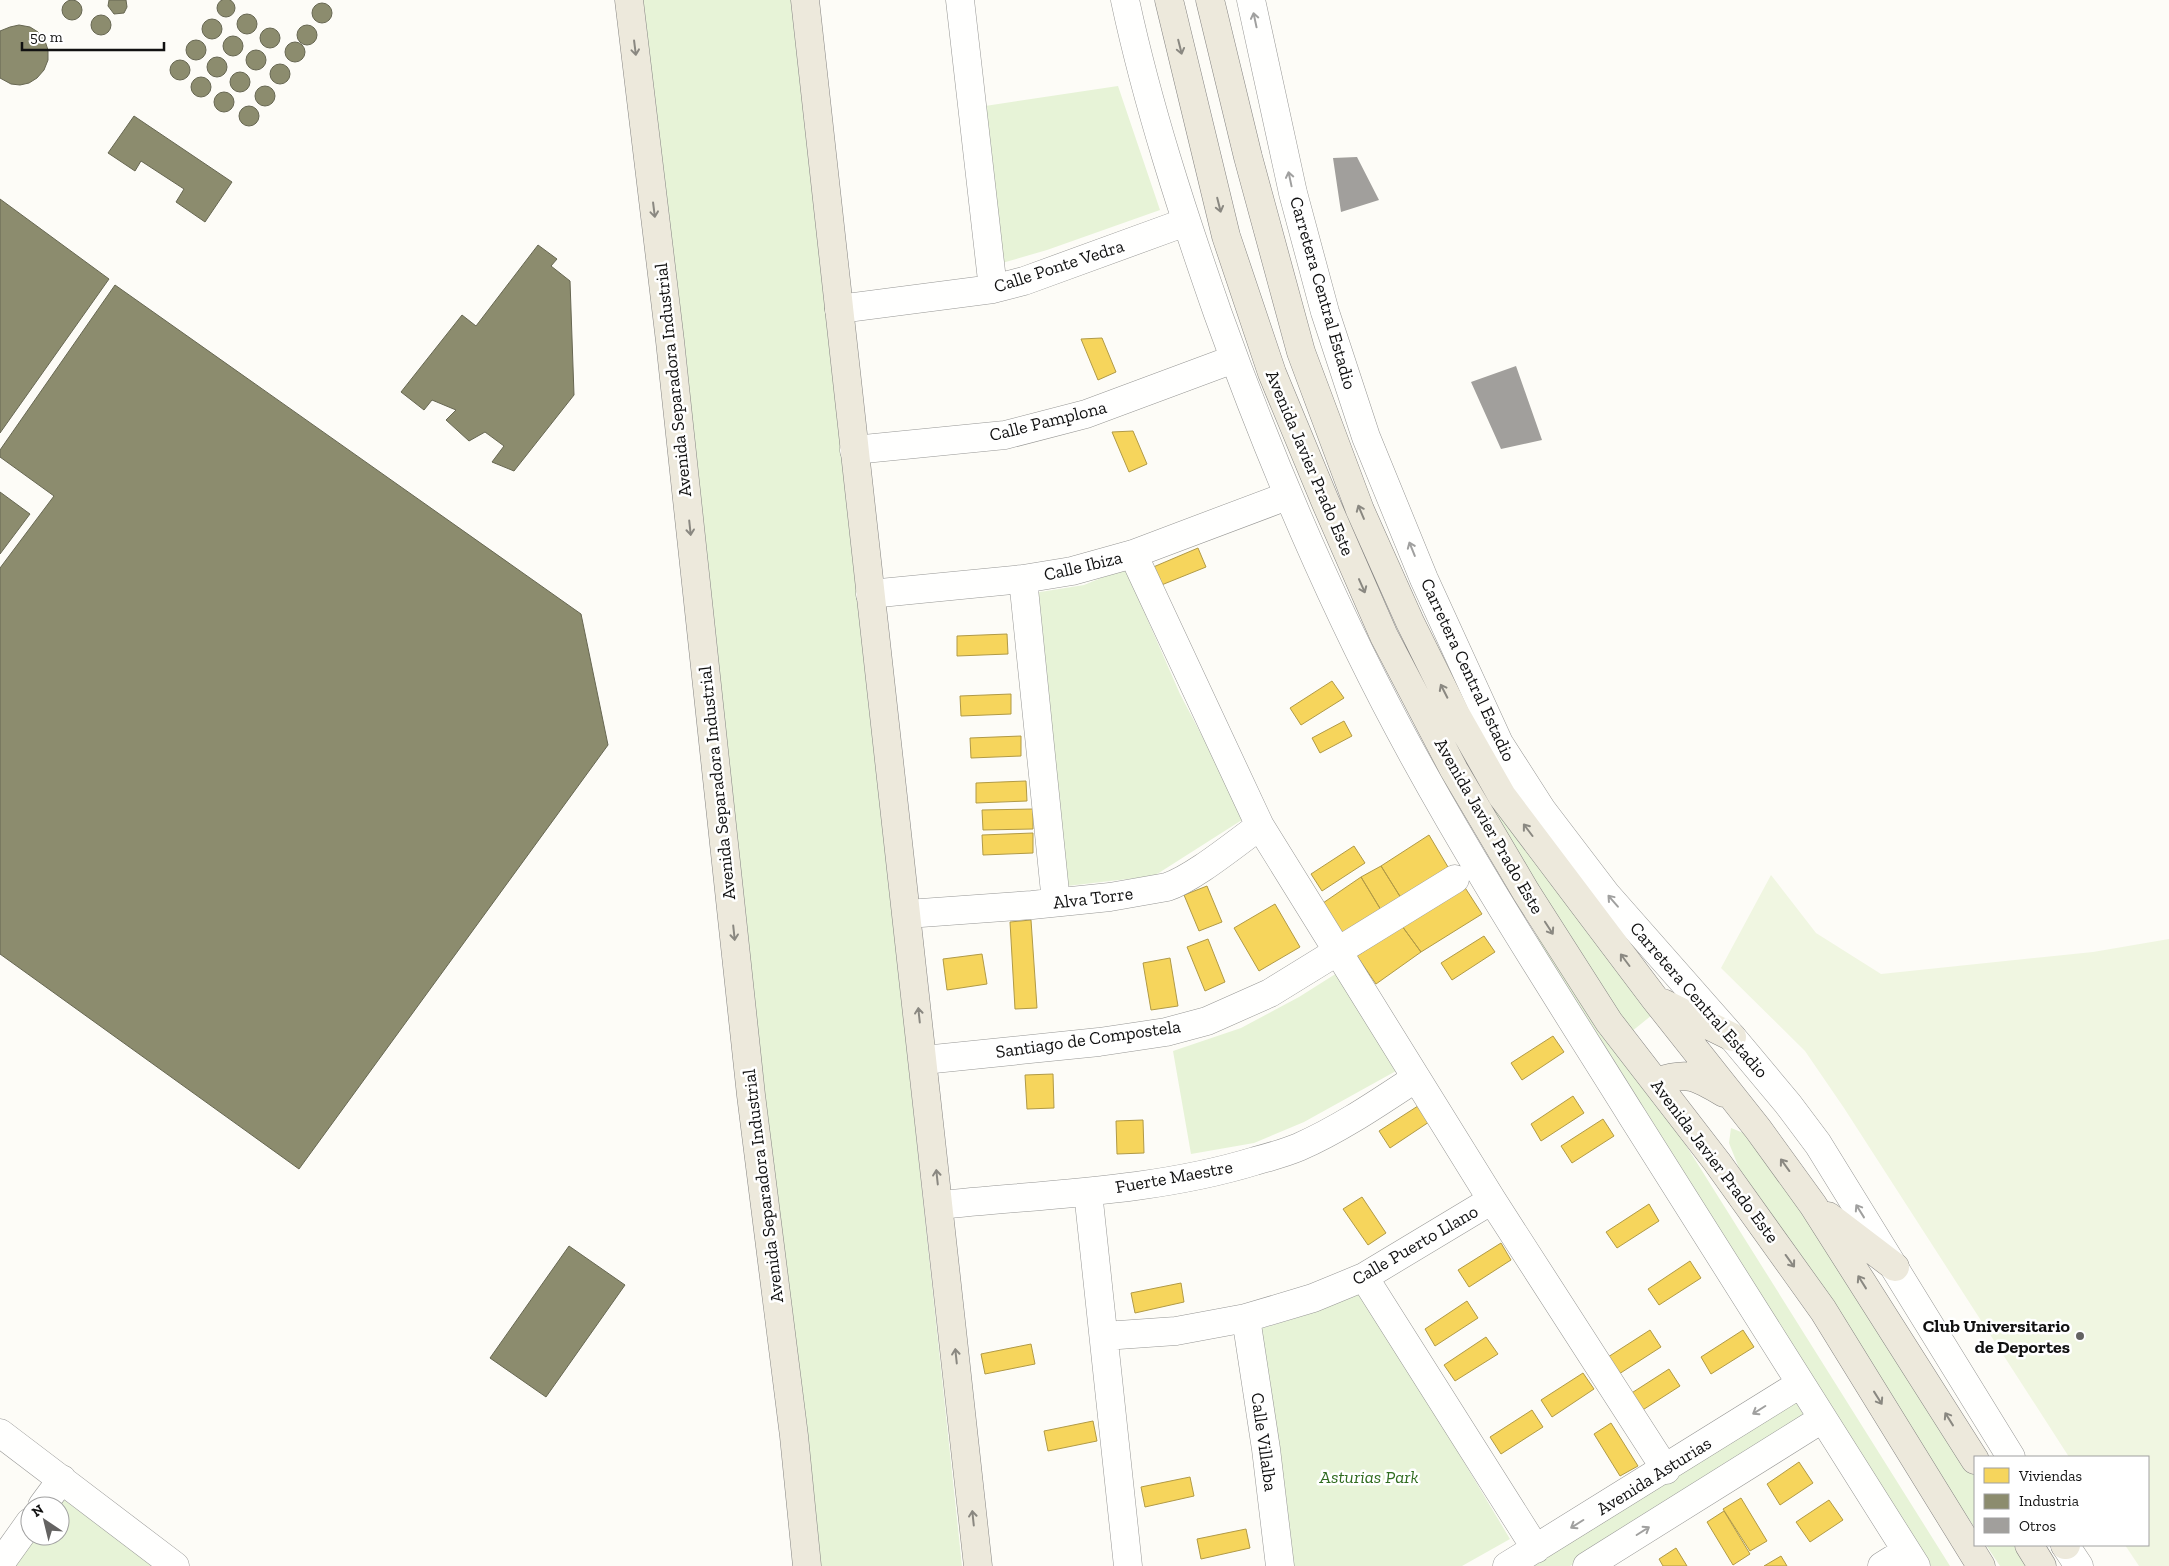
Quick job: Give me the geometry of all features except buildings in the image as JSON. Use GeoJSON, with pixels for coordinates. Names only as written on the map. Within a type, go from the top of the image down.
{"type":"FeatureCollection","features":[{"type":"Feature","properties":{"kind":"main road","name":"Avenida Separadora Industrial"},"geometry":{"type":"LineString","coordinates":[[629,0],[670,341],[749,1075],[794,1436],[807,1566]]}},
{"type":"Feature","properties":{"kind":"main road"},"geometry":{"type":"LineString","coordinates":[[805,0],[870,594],[924,1060],[978,1566]]}},
{"type":"Feature","properties":{"kind":"main road","name":"Avenida Javier Prado Este"},"geometry":{"type":"LineString","coordinates":[[1169,0],[1226,236],[1268,364],[1324,501],[1380,627],[1454,770],[1526,892],[1609,1022],[1717,1162],[1800,1275],[1981,1566]]}},
{"type":"Feature","properties":{"kind":"main road","name":"Avenida Javier Prado Este"},"geometry":{"type":"LineString","coordinates":[[1210,0],[1248,157],[1301,352],[1360,510],[1410,622],[1456,715],[1502,796],[1655,999],[1736,1100],[1813,1205],[1974,1458]]}},
{"type":"Feature","properties":{"kind":"main road"},"geometry":{"type":"LineString","coordinates":[[1655,999],[1732,1037]]}},
{"type":"Feature","properties":{"kind":"main road"},"geometry":{"type":"LineString","coordinates":[[1656,1082],[1675,1075],[1691,1076],[1736,1100]]}},
{"type":"Feature","properties":{"kind":"main road"},"geometry":{"type":"LineString","coordinates":[[1813,1205],[1895,1267]]}},
{"type":"Feature","properties":{"kind":"main road"},"geometry":{"type":"LineString","coordinates":[[2030,1546],[2042,1566]]}},
{"type":"Feature","properties":{"kind":"street"},"geometry":{"type":"LineString","coordinates":[[960,0],[993,288]]}},
{"type":"Feature","properties":{"kind":"street"},"geometry":{"type":"LineString","coordinates":[[1126,0],[1140,66],[1186,222],[1234,359],[1287,496],[1398,727],[1475,864],[1911,1558],[1882,1566]]}},
{"type":"Feature","properties":{"kind":"street","name":"Carretera Central Estadio"},"geometry":{"type":"LineString","coordinates":[[1251,0],[1293,193],[1328,321],[1370,446],[1424,579],[1499,743],[1542,810],[1606,894],[1732,1037],[1788,1104],[1818,1144],[2010,1456]]}},
{"type":"Feature","properties":{"kind":"street","name":"Calle Ponte Vedra"},"geometry":{"type":"LineString","coordinates":[[840,309],[993,288],[1024,281],[1186,222]]}},
{"type":"Feature","properties":{"kind":"street","name":"Calle Pamplona"},"geometry":{"type":"LineString","coordinates":[[854,450],[1005,435],[1086,414],[1234,359]]}},
{"type":"Feature","properties":{"kind":"street","name":"Calle Ibiza"},"geometry":{"type":"LineString","coordinates":[[870,594],[1072,571],[1133,554],[1287,496]]}},
{"type":"Feature","properties":{"kind":"street"},"geometry":{"type":"LineString","coordinates":[[1133,554],[1260,826],[1492,1200],[1666,1470]]}},
{"type":"Feature","properties":{"kind":"street"},"geometry":{"type":"LineString","coordinates":[[1023,578],[1056,902]]}},
{"type":"Feature","properties":{"kind":"street","name":"Alva Torre"},"geometry":{"type":"LineString","coordinates":[[907,914],[1056,902],[1146,891],[1174,885],[1260,826]]}},
{"type":"Feature","properties":{"kind":"street","name":"Santiago de Compostela"},"geometry":{"type":"LineString","coordinates":[[924,1060],[1099,1042],[1166,1032],[1208,1021],[1270,993],[1455,879]]}},
{"type":"Feature","properties":{"kind":"street","name":"Fuerte Maestre"},"geometry":{"type":"LineString","coordinates":[[940,1205],[1088,1192],[1192,1177],[1236,1167],[1298,1148],[1356,1117],[1416,1078]]}},
{"type":"Feature","properties":{"kind":"street"},"geometry":{"type":"LineString","coordinates":[[1088,1192],[1128,1566]]}},
{"type":"Feature","properties":{"kind":"street","name":"Calle Puerto Llano"},"geometry":{"type":"LineString","coordinates":[[1104,1336],[1176,1331],[1246,1318],[1313,1298],[1364,1277],[1492,1200]]}},
{"type":"Feature","properties":{"kind":"street"},"geometry":{"type":"LineString","coordinates":[[1364,1277],[1536,1549]]}},
{"type":"Feature","properties":{"kind":"street","name":"Calle Villalba"},"geometry":{"type":"LineString","coordinates":[[1246,1318],[1266,1449],[1280,1566]]}},
{"type":"Feature","properties":{"kind":"street","name":"Avenida Asturias"},"geometry":{"type":"LineString","coordinates":[[1507,1566],[1666,1470],[1800,1384]]}},
{"type":"Feature","properties":{"kind":"street"},"geometry":{"type":"LineString","coordinates":[[1587,1566],[1822,1419]]}},
{"type":"Feature","properties":{"kind":"street"},"geometry":{"type":"LineString","coordinates":[[0,1433],[62,1478],[175,1566]]}},
{"type":"Feature","properties":{"kind":"street"},"geometry":{"type":"LineString","coordinates":[[49,1496],[62,1478]]}},
{"type":"Feature","properties":{"kind":"street"},"geometry":{"type":"LineString","coordinates":[[0,1564],[20,1536]]}},
{"type":"Feature","properties":{"kind":"street"},"geometry":{"type":"LineString","coordinates":[[2066,1546],[2078,1566]]}},
{"type":"Feature","properties":{"kind":"green space"},"geometry":{"type":"Polygon","coordinates":[[[635,0],[795,0],[962,1566],[811,1566],[635,0]]]}},
{"type":"Feature","properties":{"kind":"green space"},"geometry":{"type":"Polygon","coordinates":[[[1118,86],[1160,210],[1047,250],[1002,263],[985,106],[1118,86]]]}},
{"type":"Feature","properties":{"kind":"green space"},"geometry":{"type":"Polygon","coordinates":[[[1125,568],[1180,694],[1245,818],[1154,876],[1067,886],[1034,593],[1084,585],[1125,568]]]}},
{"type":"Feature","properties":{"kind":"green space"},"geometry":{"type":"Polygon","coordinates":[[[1465,749],[1518,841],[1652,1015],[1631,1032],[1509,843],[1458,752],[1465,749]]]}},
{"type":"Feature","properties":{"kind":"green space","name":"Club Universitario de Deportes"},"geometry":{"type":"Polygon","coordinates":[[[1771,875],[1816,933],[1881,974],[2093,952],[2169,939],[2169,1566],[2139,1566],[2126,1546],[2149,1546],[2149,1456],[2068,1456],[1844,1108],[1805,1051],[1721,968],[1771,875]]]}},
{"type":"Feature","properties":{"kind":"green space"},"geometry":{"type":"Polygon","coordinates":[[[1518,889],[1586,986],[1950,1566],[1931,1566],[1539,941],[1518,889]]]}},
{"type":"Feature","properties":{"kind":"green space"},"geometry":{"type":"Polygon","coordinates":[[[1337,973],[1396,1071],[1304,1122],[1254,1143],[1191,1154],[1173,1051],[1241,1028],[1299,997],[1337,973]]]}},
{"type":"Feature","properties":{"kind":"green space"},"geometry":{"type":"Polygon","coordinates":[[[1731,1128],[1746,1134],[1765,1152],[1974,1475],[1974,1526],[1741,1173],[1729,1143],[1731,1128]]]}},
{"type":"Feature","properties":{"kind":"green space","name":"Asturias Park"},"geometry":{"type":"Polygon","coordinates":[[[1361,1290],[1510,1539],[1462,1566],[1291,1566],[1260,1329],[1312,1313],[1361,1290]]]}},
{"type":"Feature","properties":{"kind":"green space"},"geometry":{"type":"Polygon","coordinates":[[[1796,1402],[1804,1409],[1804,1417],[1595,1552],[1570,1566],[1523,1566],[1796,1402]]]}},
{"type":"Feature","properties":{"kind":"green space"},"geometry":{"type":"Polygon","coordinates":[[[70,1504],[153,1566],[9,1566],[24,1546],[70,1546],[70,1504]]]}},
{"type":"Feature","properties":{"kind":"green space"},"geometry":{"type":"Polygon","coordinates":[[[1987,1546],[2020,1546],[2033,1566],[2000,1566],[1987,1546]]]}},
{"type":"Feature","properties":{"kind":"place","name":"Club Universitario de Deportes"},"geometry":{"type":"Point","coordinates":[2080,1336]}}]}
